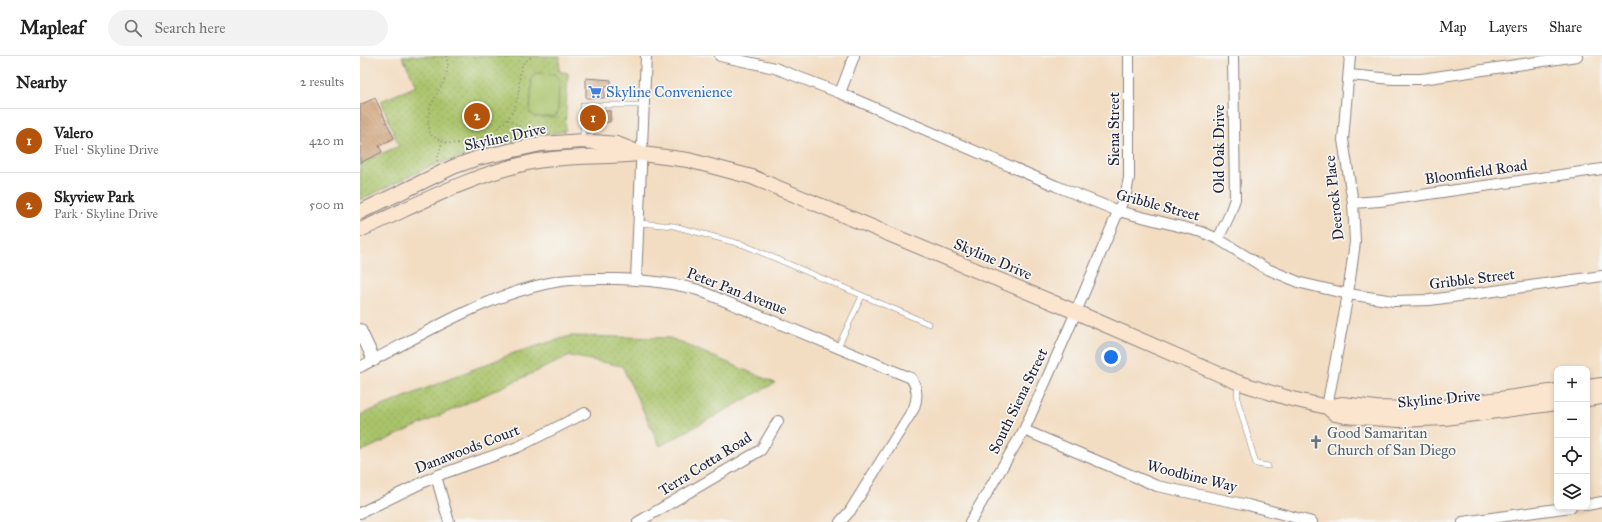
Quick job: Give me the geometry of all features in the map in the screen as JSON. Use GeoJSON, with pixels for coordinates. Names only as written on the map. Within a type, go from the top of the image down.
{"type":"FeatureCollection","features":[{"type":"Feature","properties":{"kind":"main road","name":"Skyline Drive"},"geometry":{"type":"LineString","coordinates":[[360,212],[446,170],[478,158],[541,144],[583,141],[617,144],[642,154]]}},
{"type":"Feature","properties":{"kind":"main road","name":"Skyline Drive"},"geometry":{"type":"LineString","coordinates":[[360,230],[461,183],[532,162],[568,157],[642,154],[688,160],[752,177],[1076,312],[1238,382],[1288,398],[1327,408],[1335,414],[1399,420],[1445,418],[1554,403]]}},
{"type":"Feature","properties":{"kind":"main road"},"geometry":{"type":"LineString","coordinates":[[1590,387],[1602,385]]}},
{"type":"Feature","properties":{"kind":"main road","name":"Skyline Drive"},"geometry":{"type":"LineString","coordinates":[[1327,408],[1342,404],[1376,408],[1416,409],[1443,407],[1554,391]]}},
{"type":"Feature","properties":{"kind":"main road"},"geometry":{"type":"LineString","coordinates":[[1590,399],[1602,397]]}},
{"type":"Feature","properties":{"kind":"street"},"geometry":{"type":"LineString","coordinates":[[636,279],[646,56]]}},
{"type":"Feature","properties":{"kind":"street","name":"Gribble Street"},"geometry":{"type":"LineString","coordinates":[[720,56],[775,68],[840,93],[1056,186],[1118,211],[1202,232],[1218,239],[1265,268],[1300,283],[1348,294],[1394,301],[1430,300],[1602,276]]}},
{"type":"Feature","properties":{"kind":"street"},"geometry":{"type":"LineString","coordinates":[[840,93],[854,56]]}},
{"type":"Feature","properties":{"kind":"street","name":"Siena Street"},"geometry":{"type":"LineString","coordinates":[[1076,312],[1126,193],[1129,178],[1129,56]]}},
{"type":"Feature","properties":{"kind":"street","name":"Old Oak Drive"},"geometry":{"type":"LineString","coordinates":[[1218,239],[1235,199],[1233,56]]}},
{"type":"Feature","properties":{"kind":"street","name":"Deerock Place"},"geometry":{"type":"LineString","coordinates":[[1327,408],[1348,294],[1355,242],[1353,203],[1343,140],[1350,56]]}},
{"type":"Feature","properties":{"kind":"street"},"geometry":{"type":"LineString","coordinates":[[1349,75],[1393,79],[1422,79],[1577,56]]}},
{"type":"Feature","properties":{"kind":"street","name":"Bloomfield Road"},"geometry":{"type":"LineString","coordinates":[[1353,203],[1380,201],[1602,169]]}},
{"type":"Feature","properties":{"kind":"street","name":"Peter Pan Avenue"},"geometry":{"type":"LineString","coordinates":[[360,367],[473,309],[523,289],[575,279],[636,279],[672,283],[698,290],[911,378],[916,384],[917,398],[914,408],[850,511],[840,522]]}},
{"type":"Feature","properties":{"kind":"street","name":"South Siena Street"},"geometry":{"type":"LineString","coordinates":[[970,522],[1024,430],[1076,312]]}},
{"type":"Feature","properties":{"kind":"street"},"geometry":{"type":"LineString","coordinates":[[360,330],[374,360]]}},
{"type":"Feature","properties":{"kind":"street","name":"Danawoods Court"},"geometry":{"type":"LineString","coordinates":[[360,513],[436,476],[518,447],[585,413]]}},
{"type":"Feature","properties":{"kind":"street","name":"Terra Cotta Road"},"geometry":{"type":"LineString","coordinates":[[638,522],[761,450],[778,421]]}},
{"type":"Feature","properties":{"kind":"street","name":"Woodbine Way"},"geometry":{"type":"LineString","coordinates":[[1024,430],[1157,486],[1280,517],[1312,522]]}},
{"type":"Feature","properties":{"kind":"street"},"geometry":{"type":"LineString","coordinates":[[436,476],[450,522]]}},
{"type":"Feature","properties":{"kind":"street"},"geometry":{"type":"LineString","coordinates":[[1590,504],[1602,502]]}},
{"type":"Feature","properties":{"kind":"street"},"geometry":{"type":"LineString","coordinates":[[1463,522],[1554,509]]}},
{"type":"Feature","properties":{"kind":"lane"},"geometry":{"type":"LineString","coordinates":[[583,141],[583,105],[644,105]]}},
{"type":"Feature","properties":{"kind":"lane"},"geometry":{"type":"LineString","coordinates":[[639,222],[674,226],[744,245],[928,324]]}},
{"type":"Feature","properties":{"kind":"lane"},"geometry":{"type":"LineString","coordinates":[[838,347],[862,296]]}},
{"type":"Feature","properties":{"kind":"lane"},"geometry":{"type":"LineString","coordinates":[[1238,382],[1238,402],[1256,464],[1268,466]]}},
{"type":"Feature","properties":{"kind":"path"},"geometry":{"type":"LineString","coordinates":[[446,56],[448,62],[446,74],[429,111],[428,122],[430,134],[442,142],[454,145],[478,139],[498,129],[508,120],[516,105],[523,64],[532,56]]}},
{"type":"Feature","properties":{"kind":"path"},"geometry":{"type":"LineString","coordinates":[[508,120],[520,127],[527,138]]}},
{"type":"Feature","properties":{"kind":"path"},"geometry":{"type":"LineString","coordinates":[[437,163],[442,142]]}},
{"type":"Feature","properties":{"kind":"green space"},"geometry":{"type":"Polygon","coordinates":[[[402,56],[560,56],[559,71],[568,73],[565,131],[520,140],[431,166],[360,200],[360,163],[399,146],[381,101],[417,86],[402,56]]]}},
{"type":"Feature","properties":{"kind":"green space"},"geometry":{"type":"Polygon","coordinates":[[[535,73],[554,74],[559,79],[558,112],[555,117],[535,117],[530,113],[532,78],[535,73]]]}},
{"type":"Feature","properties":{"kind":"green space"},"geometry":{"type":"Polygon","coordinates":[[[570,336],[670,338],[775,383],[660,446],[622,366],[570,356],[360,452],[360,415],[514,353],[570,336]]]}},
{"type":"Feature","properties":{"kind":"building"},"geometry":{"type":"Polygon","coordinates":[[[586,78],[611,80],[611,87],[604,87],[604,98],[586,98],[586,78]]]}},
{"type":"Feature","properties":{"kind":"building"},"geometry":{"type":"Polygon","coordinates":[[[375,98],[394,138],[379,146],[382,152],[360,163],[360,105],[375,98]]]}},
{"type":"Feature","properties":{"kind":"building"},"geometry":{"type":"Polygon","coordinates":[[[587,111],[610,111],[610,122],[587,123],[587,111]]]}},
{"type":"Feature","properties":{"kind":"place","name":"Skyline Convenience"},"geometry":{"type":"Point","coordinates":[595,92]}},
{"type":"Feature","properties":{"kind":"place","name":"Skyview Park"},"geometry":{"type":"Point","coordinates":[477,116]}},
{"type":"Feature","properties":{"kind":"place","name":"Valero"},"geometry":{"type":"Point","coordinates":[593,118]}},
{"type":"Feature","properties":{"kind":"place","name":"Good Samaritan Church of San Diego"},"geometry":{"type":"Point","coordinates":[1316,442]}}]}
